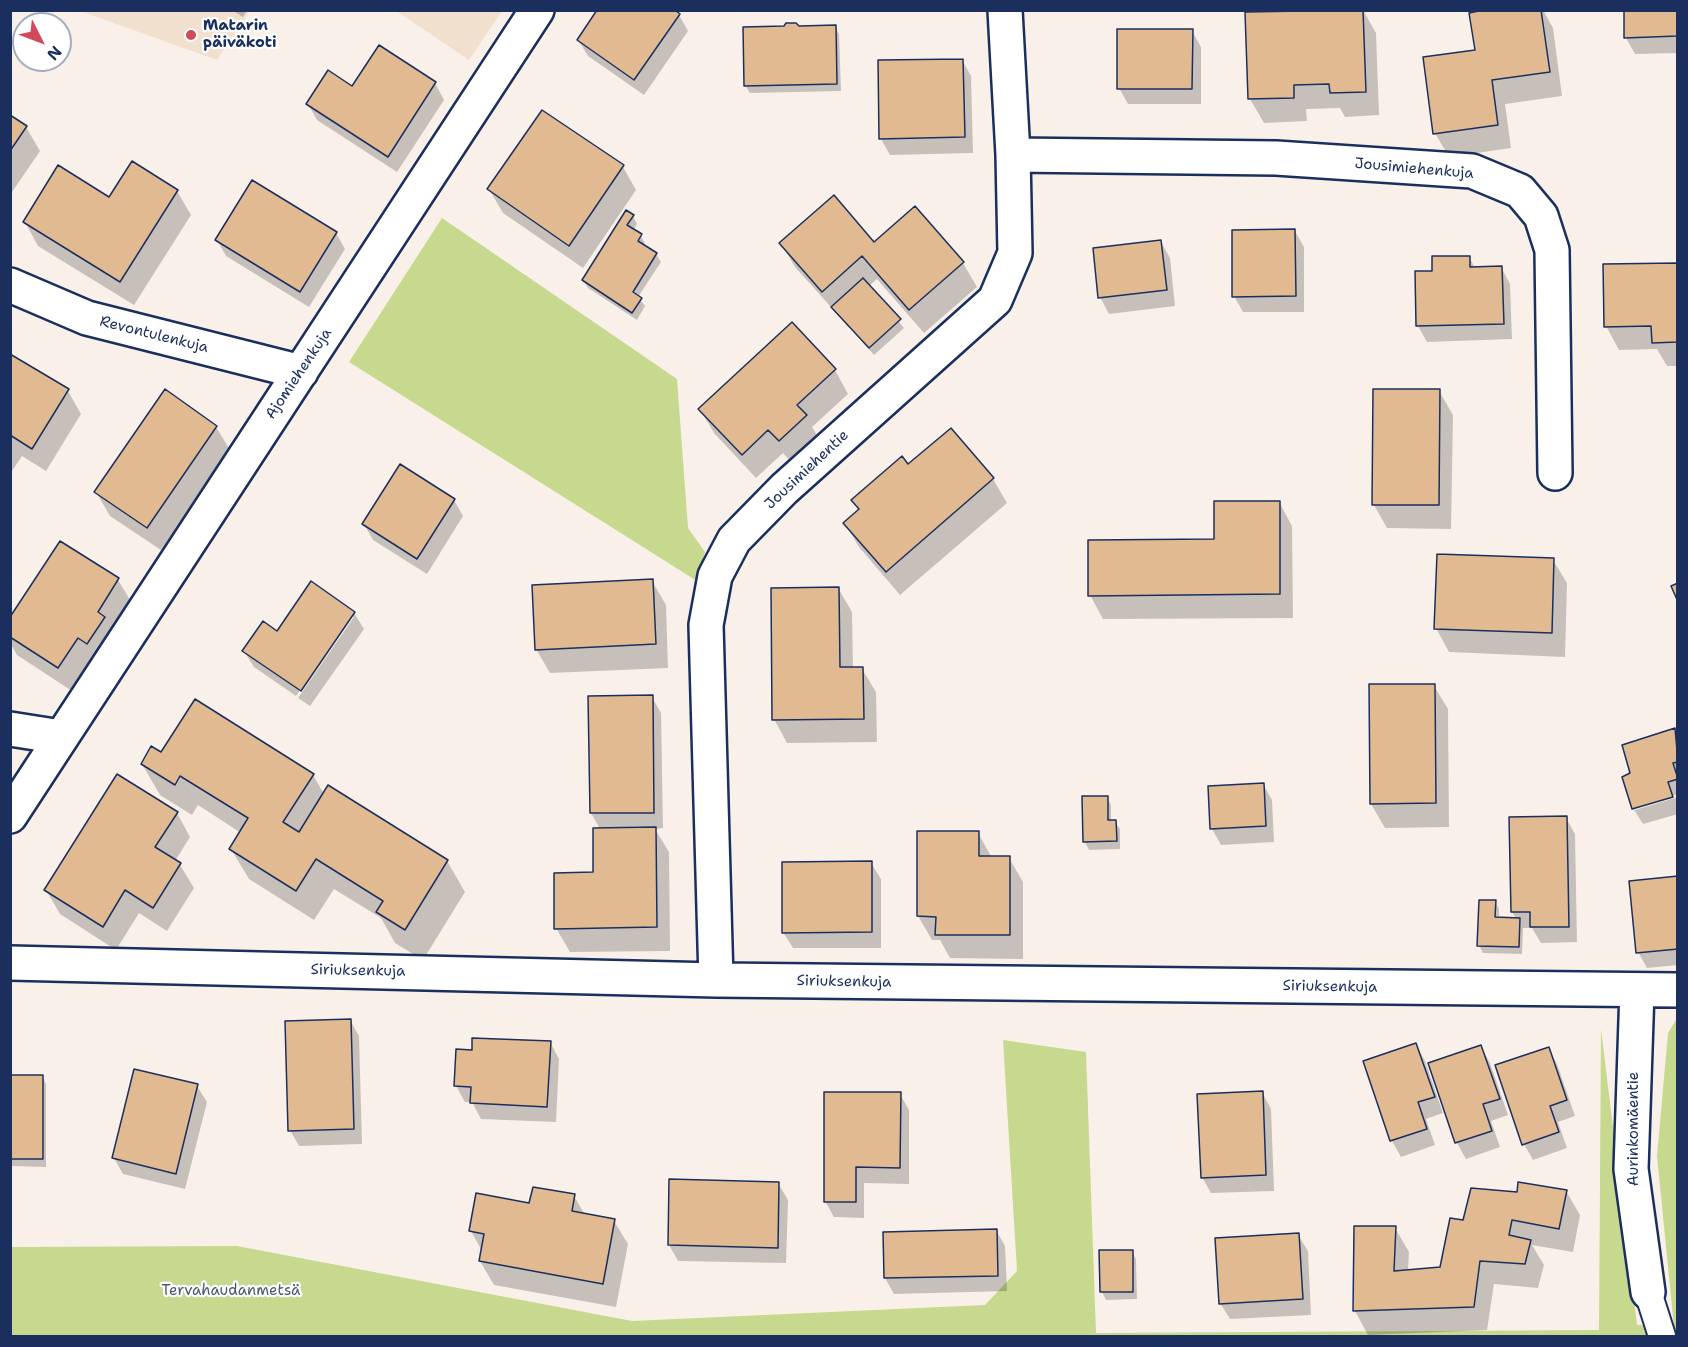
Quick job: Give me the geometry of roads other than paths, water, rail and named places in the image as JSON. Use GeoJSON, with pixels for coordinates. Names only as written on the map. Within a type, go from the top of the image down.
{"type":"FeatureCollection","features":[{"type":"Feature","properties":{"kind":"street","name":"Ajomiehenkuja"},"geometry":{"type":"LineString","coordinates":[[61,737],[537,10]]}},
{"type":"Feature","properties":{"kind":"street","name":"Jousimiehentie"},"geometry":{"type":"LineString","coordinates":[[716,980],[706,625],[715,576],[734,540],[784,489],[995,300],[1015,253],[1013,155],[1005,10]]}},
{"type":"Feature","properties":{"kind":"street","name":"Jousimiehenkuja"},"geometry":{"type":"LineString","coordinates":[[1013,155],[1276,158],[1472,171],[1520,190],[1541,216],[1552,250],[1555,473]]}},
{"type":"Feature","properties":{"kind":"street","name":"Revontulenkuja"},"geometry":{"type":"LineString","coordinates":[[10,285],[87,318],[301,372]]}},
{"type":"Feature","properties":{"kind":"street"},"geometry":{"type":"LineString","coordinates":[[10,729],[61,737],[10,816]]}},
{"type":"Feature","properties":{"kind":"street","name":"Siriuksenkuja"},"geometry":{"type":"LineString","coordinates":[[10,963],[716,980],[1677,990]]}},
{"type":"Feature","properties":{"kind":"street","name":"Aurinkomäentie"},"geometry":{"type":"LineString","coordinates":[[1637,990],[1631,1169],[1648,1292]]}},
{"type":"Feature","properties":{"kind":"lane","name":"Aurinkomäentie"},"geometry":{"type":"LineString","coordinates":[[1648,1292],[1662,1336]]}},
{"type":"Feature","properties":{"kind":"place","name":"Matarin päiväkoti"},"geometry":{"type":"Point","coordinates":[191,35]}},
{"type":"Feature","properties":{"kind":"park label","name":"Tervahaudanmetsä"},"geometry":{"type":"Point","coordinates":[231,1291]}}]}
